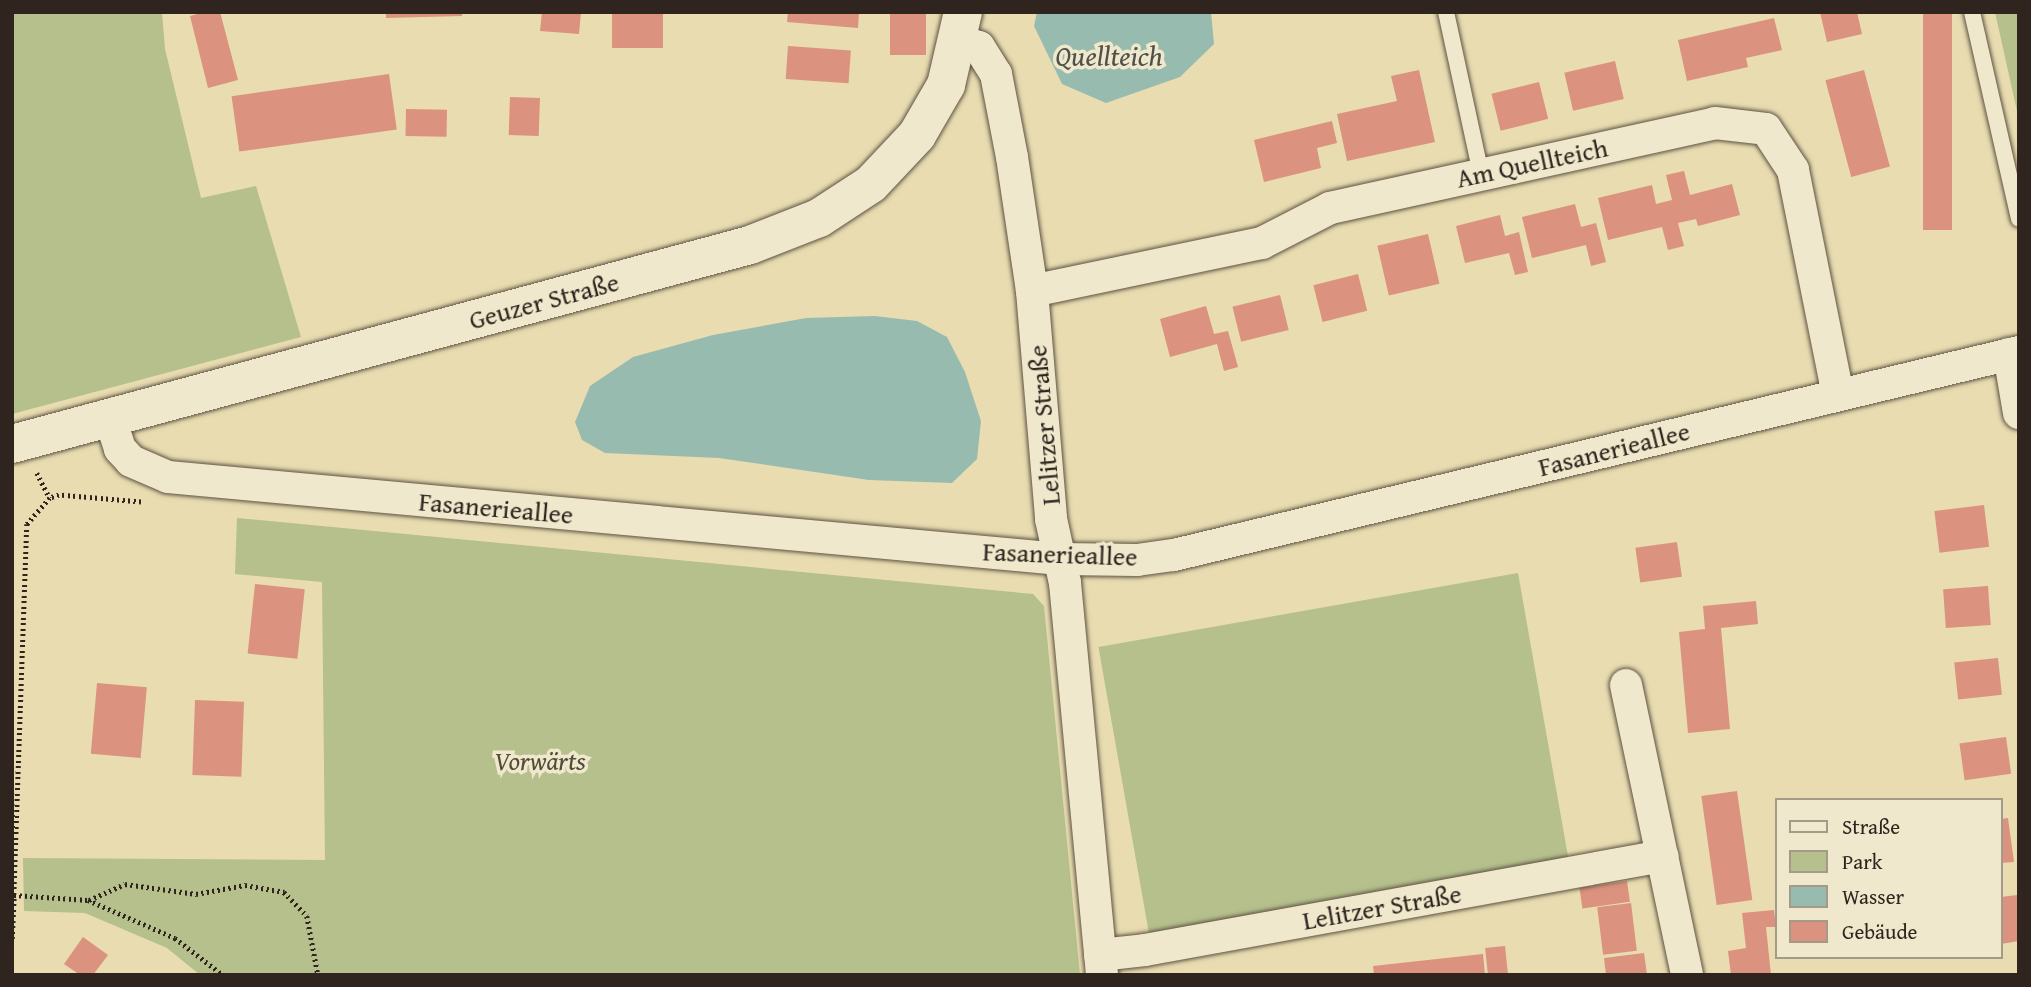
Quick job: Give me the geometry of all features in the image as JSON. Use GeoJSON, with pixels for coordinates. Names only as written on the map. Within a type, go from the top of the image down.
{"type":"FeatureCollection","features":[{"type":"Feature","properties":{"kind":"main road","name":"Geuzer Straße"},"geometry":{"type":"LineString","coordinates":[[12,444],[111,421],[750,245],[819,218],[871,184],[917,135],[946,85],[961,27]]}},
{"type":"Feature","properties":{"kind":"street","name":"Lelitzer Straße"},"geometry":{"type":"LineString","coordinates":[[961,27],[979,47],[1002,93],[1032,290],[1051,519],[1060,559],[1101,965],[1145,950],[1664,856]]}},
{"type":"Feature","properties":{"kind":"street","name":"Am Quellteich"},"geometry":{"type":"LineString","coordinates":[[1032,290],[1262,243],[1330,208],[1481,174],[1715,123],[1766,129],[1793,170],[1838,395]]}},
{"type":"Feature","properties":{"kind":"street","name":"Fasanerieallee"},"geometry":{"type":"LineString","coordinates":[[111,421],[121,450],[131,461],[168,477],[1060,559],[1136,560],[1174,555],[2014,353]]}},
{"type":"Feature","properties":{"kind":"street"},"geometry":{"type":"LineString","coordinates":[[2014,353],[2019,413]]}},
{"type":"Feature","properties":{"kind":"street"},"geometry":{"type":"LineString","coordinates":[[1626,685],[1687,975]]}},
{"type":"Feature","properties":{"kind":"lane"},"geometry":{"type":"LineString","coordinates":[[1446,12],[1481,174]]}},
{"type":"Feature","properties":{"kind":"lane"},"geometry":{"type":"LineString","coordinates":[[1972,12],[2019,219]]}},
{"type":"Feature","properties":{"kind":"path"},"geometry":{"type":"LineString","coordinates":[[12,939],[15,750],[27,524],[50,498],[59,495]]}},
{"type":"Feature","properties":{"kind":"path"},"geometry":{"type":"LineString","coordinates":[[88,900],[125,884],[196,894],[245,885],[284,892],[307,916],[318,975]]}},
{"type":"Feature","properties":{"kind":"path"},"geometry":{"type":"LineString","coordinates":[[14,895],[88,900],[175,938],[223,975]]}},
{"type":"Feature","properties":{"kind":"green space"},"geometry":{"type":"Polygon","coordinates":[[[12,12],[162,12],[165,49],[201,198],[256,186],[301,337],[12,414],[12,12]]]}},
{"type":"Feature","properties":{"kind":"green space"},"geometry":{"type":"Polygon","coordinates":[[[1995,12],[2019,12],[2019,120],[1995,12]]]}},
{"type":"Feature","properties":{"kind":"green space","name":"Vorwärts"},"geometry":{"type":"Polygon","coordinates":[[[237,518],[1033,594],[1044,606],[1080,975],[200,975],[167,948],[85,913],[24,911],[23,858],[325,860],[322,582],[235,574],[237,518]]]}},
{"type":"Feature","properties":{"kind":"green space"},"geometry":{"type":"Polygon","coordinates":[[[1518,573],[1569,860],[1149,934],[1098,647],[1518,573]]]}},
{"type":"Feature","properties":{"kind":"water","name":"Quellteich"},"geometry":{"type":"Polygon","coordinates":[[[1037,12],[1211,12],[1214,44],[1180,77],[1106,103],[1062,84],[1034,26],[1037,12]]]}},
{"type":"Feature","properties":{"kind":"water"},"geometry":{"type":"Polygon","coordinates":[[[875,316],[917,321],[947,337],[965,372],[981,421],[977,459],[952,483],[869,480],[719,458],[605,453],[582,440],[575,422],[590,386],[633,357],[713,335],[806,318],[875,316]]]}},
{"type":"Feature","properties":{"kind":"building"},"geometry":{"type":"Polygon","coordinates":[[[204,12],[220,12],[238,80],[208,88],[190,16],[204,12]]]}},
{"type":"Feature","properties":{"kind":"building"},"geometry":{"type":"Polygon","coordinates":[[[386,12],[462,12],[462,16],[386,18],[386,12]]]}},
{"type":"Feature","properties":{"kind":"building"},"geometry":{"type":"Polygon","coordinates":[[[542,12],[581,12],[579,34],[540,31],[542,12]]]}},
{"type":"Feature","properties":{"kind":"building"},"geometry":{"type":"Polygon","coordinates":[[[612,12],[663,12],[663,48],[612,48],[612,12]]]}},
{"type":"Feature","properties":{"kind":"building"},"geometry":{"type":"Polygon","coordinates":[[[788,12],[859,12],[858,28],[787,22],[788,12]]]}},
{"type":"Feature","properties":{"kind":"building"},"geometry":{"type":"Polygon","coordinates":[[[890,12],[926,12],[926,55],[890,55],[890,12]]]}},
{"type":"Feature","properties":{"kind":"building"},"geometry":{"type":"Polygon","coordinates":[[[1820,12],[1857,12],[1862,34],[1827,42],[1820,12]]]}},
{"type":"Feature","properties":{"kind":"building"},"geometry":{"type":"Polygon","coordinates":[[[1923,12],[1952,12],[1952,230],[1923,230],[1923,12]]]}},
{"type":"Feature","properties":{"kind":"building"},"geometry":{"type":"Polygon","coordinates":[[[1774,18],[1782,50],[1746,58],[1748,67],[1687,81],[1678,40],[1774,18]]]}},
{"type":"Feature","properties":{"kind":"building"},"geometry":{"type":"Polygon","coordinates":[[[788,46],[851,50],[849,83],[786,79],[788,46]]]}},
{"type":"Feature","properties":{"kind":"building"},"geometry":{"type":"Polygon","coordinates":[[[1615,61],[1624,99],[1573,111],[1564,73],[1615,61]]]}},
{"type":"Feature","properties":{"kind":"building"},"geometry":{"type":"Polygon","coordinates":[[[1419,70],[1435,142],[1347,161],[1337,114],[1397,101],[1391,76],[1419,70]]]}},
{"type":"Feature","properties":{"kind":"building"},"geometry":{"type":"Polygon","coordinates":[[[1864,70],[1890,167],[1851,177],[1825,80],[1864,70]]]}},
{"type":"Feature","properties":{"kind":"building"},"geometry":{"type":"Polygon","coordinates":[[[389,74],[397,129],[239,152],[232,96],[389,74]]]}},
{"type":"Feature","properties":{"kind":"building"},"geometry":{"type":"Polygon","coordinates":[[[1539,82],[1548,119],[1501,131],[1491,94],[1539,82]]]}},
{"type":"Feature","properties":{"kind":"building"},"geometry":{"type":"Polygon","coordinates":[[[510,97],[540,98],[539,136],[509,135],[510,97]]]}},
{"type":"Feature","properties":{"kind":"building"},"geometry":{"type":"Polygon","coordinates":[[[406,109],[447,110],[447,137],[406,136],[406,109]]]}},
{"type":"Feature","properties":{"kind":"building"},"geometry":{"type":"Polygon","coordinates":[[[1332,121],[1337,143],[1317,148],[1321,168],[1264,182],[1254,140],[1332,121]]]}},
{"type":"Feature","properties":{"kind":"building"},"geometry":{"type":"Polygon","coordinates":[[[1684,171],[1690,195],[1732,184],[1740,215],[1698,226],[1696,219],[1678,223],[1684,246],[1668,250],[1662,227],[1608,240],[1598,198],[1652,185],[1656,204],[1672,200],[1666,175],[1684,171]]]}},
{"type":"Feature","properties":{"kind":"building"},"geometry":{"type":"Polygon","coordinates":[[[1575,204],[1581,227],[1596,223],[1606,262],[1591,266],[1586,245],[1532,258],[1522,217],[1575,204]]]}},
{"type":"Feature","properties":{"kind":"building"},"geometry":{"type":"Polygon","coordinates":[[[1500,215],[1505,236],[1519,232],[1528,272],[1515,275],[1509,253],[1465,263],[1456,226],[1500,215]]]}},
{"type":"Feature","properties":{"kind":"building"},"geometry":{"type":"Polygon","coordinates":[[[1428,234],[1439,284],[1389,295],[1377,246],[1428,234]]]}},
{"type":"Feature","properties":{"kind":"building"},"geometry":{"type":"Polygon","coordinates":[[[1358,274],[1367,311],[1323,322],[1313,285],[1358,274]]]}},
{"type":"Feature","properties":{"kind":"building"},"geometry":{"type":"Polygon","coordinates":[[[1280,295],[1289,330],[1241,342],[1232,307],[1280,295]]]}},
{"type":"Feature","properties":{"kind":"building"},"geometry":{"type":"Polygon","coordinates":[[[1206,306],[1214,334],[1228,331],[1238,367],[1224,371],[1217,344],[1170,357],[1160,319],[1206,306]]]}},
{"type":"Feature","properties":{"kind":"building"},"geometry":{"type":"Polygon","coordinates":[[[1984,505],[1989,547],[1939,553],[1934,511],[1984,505]]]}},
{"type":"Feature","properties":{"kind":"building"},"geometry":{"type":"Polygon","coordinates":[[[1677,542],[1682,577],[1640,583],[1635,548],[1677,542]]]}},
{"type":"Feature","properties":{"kind":"building"},"geometry":{"type":"Polygon","coordinates":[[[255,584],[305,589],[297,659],[248,654],[255,584]]]}},
{"type":"Feature","properties":{"kind":"building"},"geometry":{"type":"Polygon","coordinates":[[[1988,586],[1991,625],[1946,628],[1943,589],[1988,586]]]}},
{"type":"Feature","properties":{"kind":"building"},"geometry":{"type":"Polygon","coordinates":[[[1756,601],[1758,624],[1721,628],[1730,729],[1688,733],[1679,632],[1705,629],[1703,606],[1756,601]]]}},
{"type":"Feature","properties":{"kind":"building"},"geometry":{"type":"Polygon","coordinates":[[[1998,658],[2002,695],[1958,699],[1954,663],[1998,658]]]}},
{"type":"Feature","properties":{"kind":"building"},"geometry":{"type":"Polygon","coordinates":[[[97,683],[147,687],[141,758],[91,754],[97,683]]]}},
{"type":"Feature","properties":{"kind":"building"},"geometry":{"type":"Polygon","coordinates":[[[195,700],[244,702],[241,777],[192,775],[195,700]]]}},
{"type":"Feature","properties":{"kind":"building"},"geometry":{"type":"Polygon","coordinates":[[[2006,737],[2011,774],[1965,780],[1959,744],[2006,737]]]}},
{"type":"Feature","properties":{"kind":"building"},"geometry":{"type":"Polygon","coordinates":[[[1737,791],[1752,900],[1717,905],[1701,796],[1737,791]]]}},
{"type":"Feature","properties":{"kind":"building"},"geometry":{"type":"Polygon","coordinates":[[[2008,818],[2014,862],[2003,863],[2003,819],[2008,818]]]}},
{"type":"Feature","properties":{"kind":"building"},"geometry":{"type":"Polygon","coordinates":[[[1627,881],[1630,902],[1582,908],[1579,888],[1627,881]]]}},
{"type":"Feature","properties":{"kind":"building"},"geometry":{"type":"Polygon","coordinates":[[[2017,895],[2019,941],[2003,944],[2003,897],[2017,895]]]}},
{"type":"Feature","properties":{"kind":"building"},"geometry":{"type":"Polygon","coordinates":[[[1631,903],[1637,951],[1603,955],[1597,907],[1631,903]]]}},
{"type":"Feature","properties":{"kind":"building"},"geometry":{"type":"Polygon","coordinates":[[[1774,910],[1776,927],[1766,927],[1771,975],[1731,975],[1728,951],[1746,948],[1742,913],[1774,910]]]}},
{"type":"Feature","properties":{"kind":"building"},"geometry":{"type":"Polygon","coordinates":[[[83,937],[108,955],[93,975],[80,975],[64,964],[83,937]]]}},
{"type":"Feature","properties":{"kind":"building"},"geometry":{"type":"Polygon","coordinates":[[[1505,946],[1508,975],[1488,975],[1485,948],[1505,946]]]}},
{"type":"Feature","properties":{"kind":"building"},"geometry":{"type":"Polygon","coordinates":[[[1644,953],[1647,975],[1606,975],[1604,958],[1644,953]]]}},
{"type":"Feature","properties":{"kind":"building"},"geometry":{"type":"Polygon","coordinates":[[[1483,954],[1485,975],[1374,975],[1373,966],[1483,954]]]}}]}
